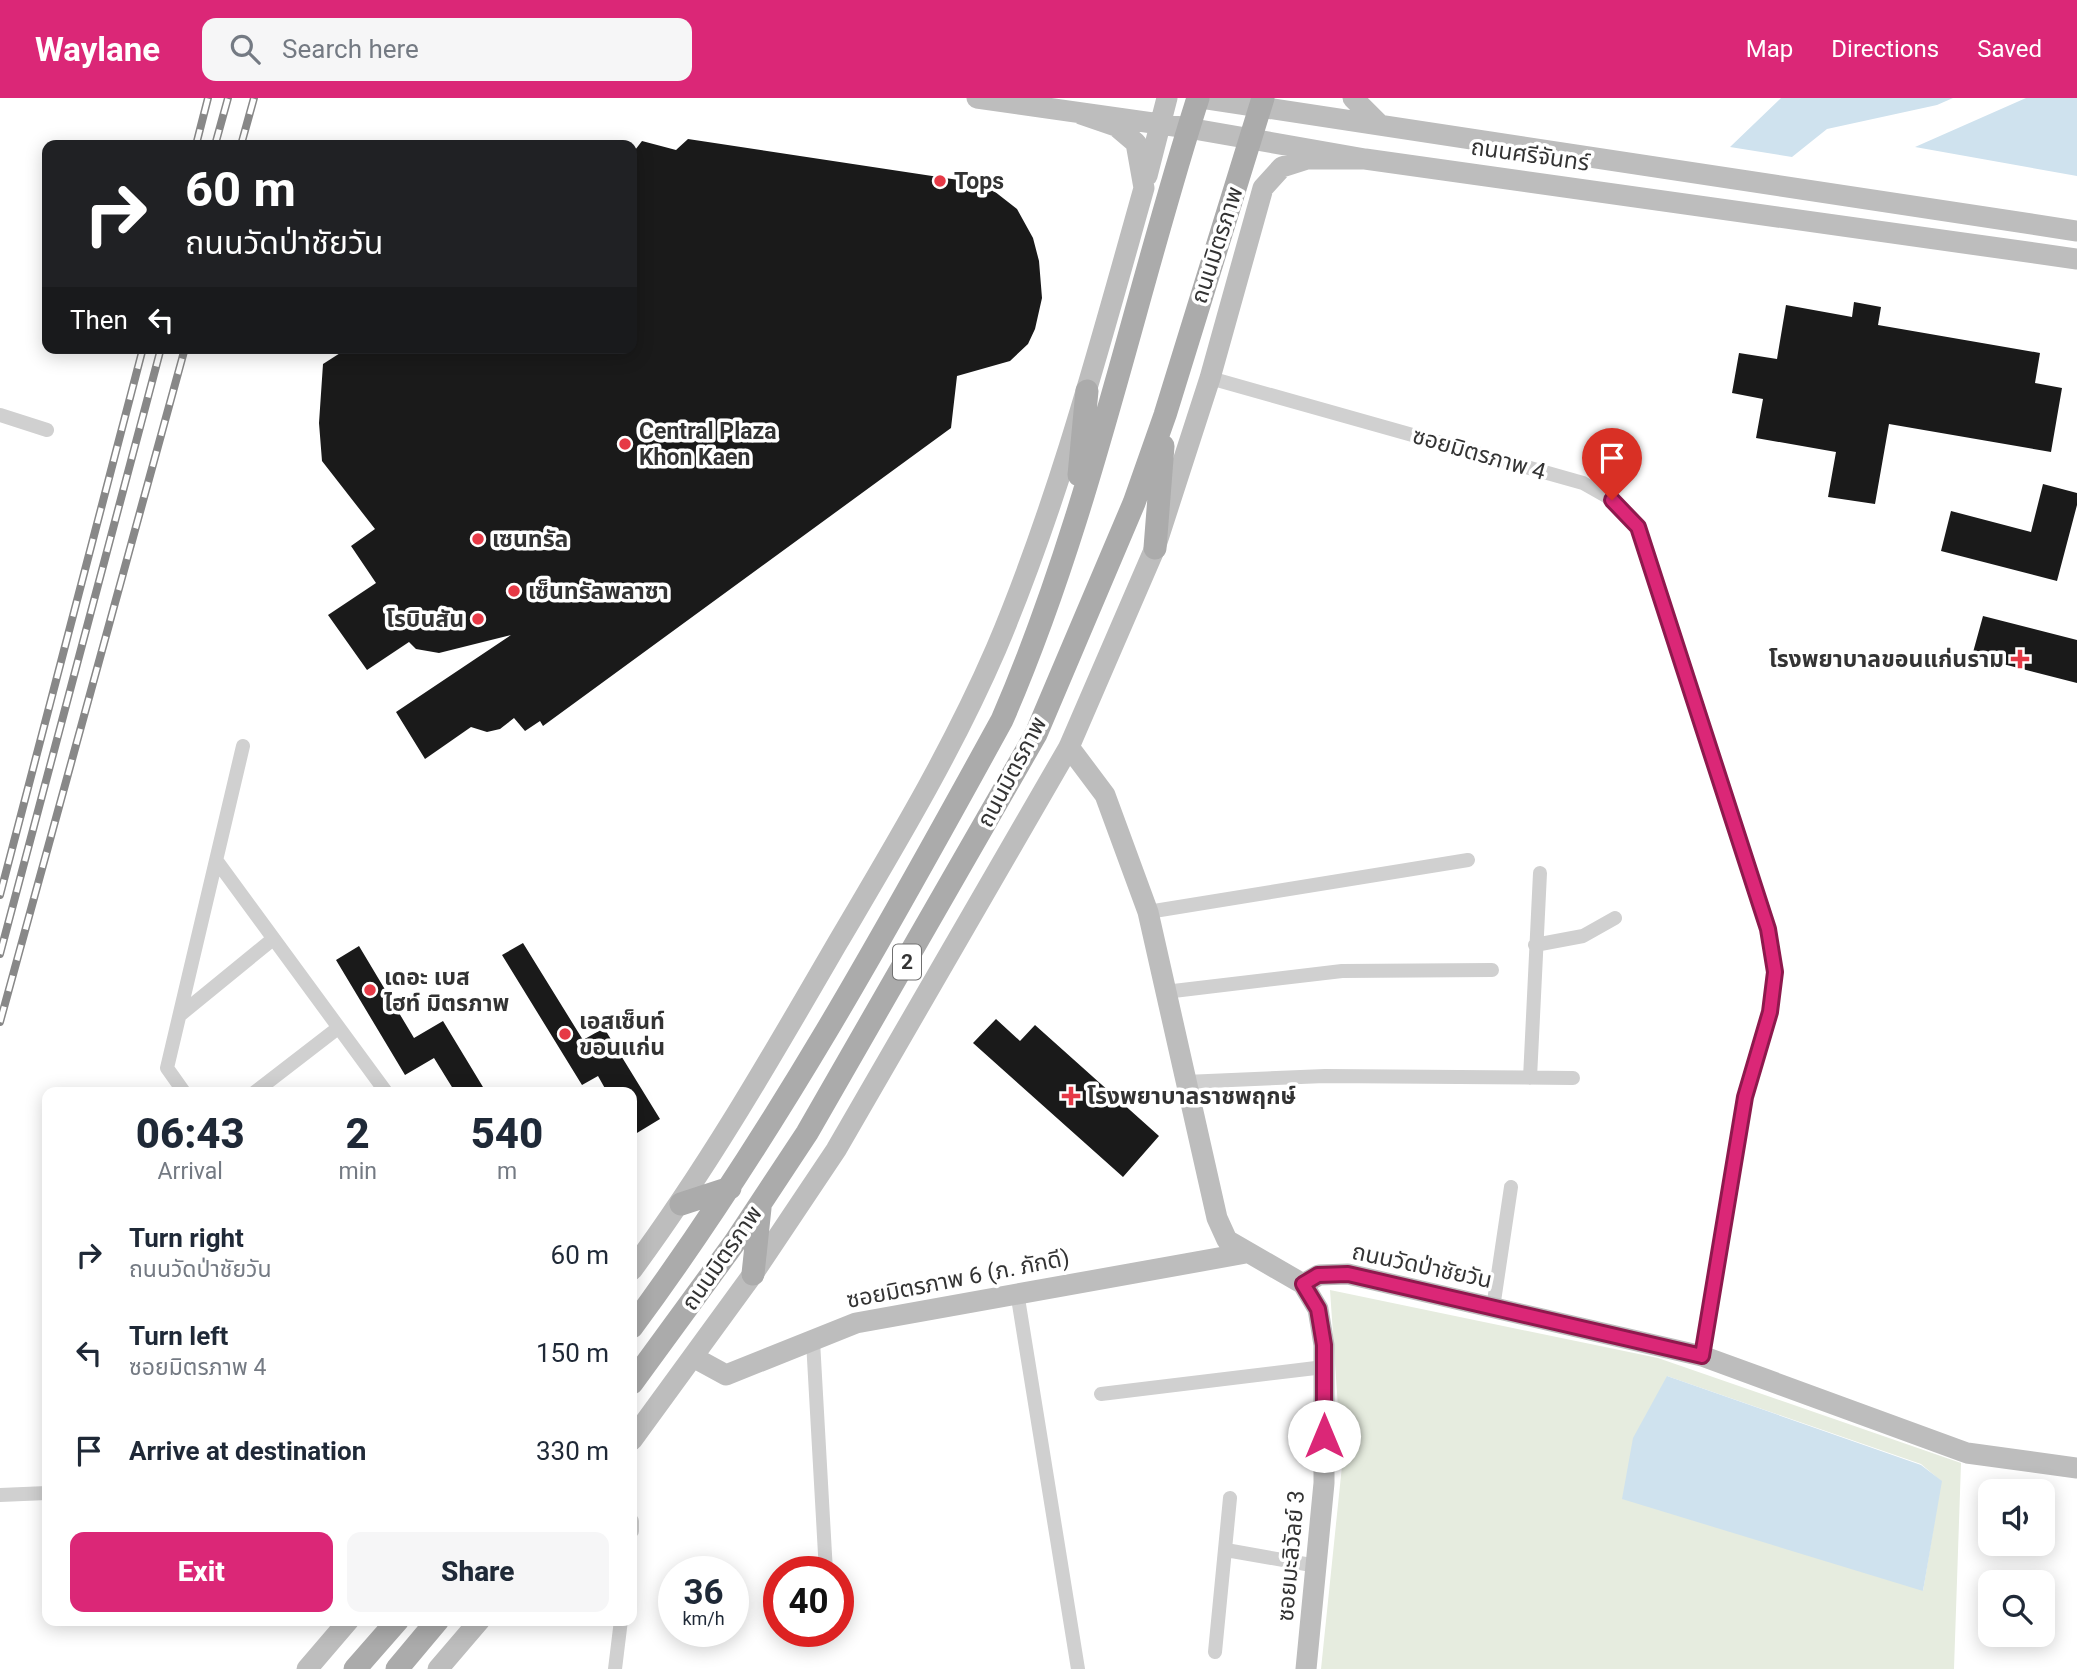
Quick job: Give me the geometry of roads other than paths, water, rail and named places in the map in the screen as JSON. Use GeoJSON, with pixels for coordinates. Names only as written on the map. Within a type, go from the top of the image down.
{"type":"FeatureCollection","features":[{"type":"Feature","properties":{"kind":"main road","name":"ถนนศรีจันทร์"},"geometry":{"type":"LineString","coordinates":[[977,98],[1188,128],[1365,159],[2077,260]]}},
{"type":"Feature","properties":{"kind":"main road"},"geometry":{"type":"LineString","coordinates":[[637,1263],[681,1204],[748,1097],[907,823],[980,683],[1026,574],[1066,463],[1167,98]]}},
{"type":"Feature","properties":{"kind":"main road","name":"ถนนศรีจันทร์"},"geometry":{"type":"LineString","coordinates":[[1199,98],[1290,105],[1378,123],[2077,231]]}},
{"type":"Feature","properties":{"kind":"main road","name":"ถนนมิตรภาพ"},"geometry":{"type":"LineString","coordinates":[[637,1320],[730,1188],[871,954],[1012,698],[1028,660],[1075,517],[1199,98]]}},
{"type":"Feature","properties":{"kind":"main road"},"geometry":{"type":"LineString","coordinates":[[1353,98],[1378,123]]}},
{"type":"Feature","properties":{"kind":"main road","name":"ถนนมิตรภาพ"},"geometry":{"type":"LineString","coordinates":[[637,1376],[760,1205],[874,1020],[1044,713],[1107,573],[1165,415],[1262,104]]}},
{"type":"Feature","properties":{"kind":"main road","name":"ถนนมิตรภาพ"},"geometry":{"type":"LineString","coordinates":[[637,1433],[753,1274],[836,1150],[1069,747],[1154,548],[1210,378],[1290,105]]}},
{"type":"Feature","properties":{"kind":"main road"},"geometry":{"type":"LineString","coordinates":[[1081,114],[1116,127],[1136,143],[1144,188]]}},
{"type":"Feature","properties":{"kind":"main road"},"geometry":{"type":"LineString","coordinates":[[1264,188],[1282,167],[1307,159],[1365,159]]}},
{"type":"Feature","properties":{"kind":"main road"},"geometry":{"type":"LineString","coordinates":[[1075,517],[1087,391]]}},
{"type":"Feature","properties":{"kind":"main road"},"geometry":{"type":"LineString","coordinates":[[1154,548],[1165,415]]}},
{"type":"Feature","properties":{"kind":"main road"},"geometry":{"type":"LineString","coordinates":[[1069,747],[1105,794],[1149,912],[1217,1218],[1227,1240],[1245,1253],[1303,1284]]}},
{"type":"Feature","properties":{"kind":"main road"},"geometry":{"type":"LineString","coordinates":[[681,1204],[730,1188]]}},
{"type":"Feature","properties":{"kind":"main road"},"geometry":{"type":"LineString","coordinates":[[753,1274],[760,1205]]}},
{"type":"Feature","properties":{"kind":"main road","name":"ซอยมิตรภาพ 6 (ภ. ภักดี)"},"geometry":{"type":"LineString","coordinates":[[693,1357],[726,1375],[856,1322],[1245,1253]]}},
{"type":"Feature","properties":{"kind":"main road","name":"ถนนวัดป่าชัยวัน"},"geometry":{"type":"LineString","coordinates":[[1303,1284],[1318,1275],[1348,1274],[1702,1356],[1966,1452],[2077,1468]]}},
{"type":"Feature","properties":{"kind":"main road","name":"ซอยมะลิวัลย์ 3"},"geometry":{"type":"LineString","coordinates":[[1303,1284],[1318,1309],[1324,1367],[1324,1483],[1306,1669]]}},
{"type":"Feature","properties":{"kind":"main road"},"geometry":{"type":"LineString","coordinates":[[307,1669],[344,1626]]}},
{"type":"Feature","properties":{"kind":"main road"},"geometry":{"type":"LineString","coordinates":[[355,1669],[393,1626]]}},
{"type":"Feature","properties":{"kind":"main road"},"geometry":{"type":"LineString","coordinates":[[397,1669],[433,1626]]}},
{"type":"Feature","properties":{"kind":"main road"},"geometry":{"type":"LineString","coordinates":[[438,1669],[475,1626]]}},
{"type":"Feature","properties":{"kind":"street","name":"ซอยมิตรภาพ 4"},"geometry":{"type":"LineString","coordinates":[[1210,378],[1583,483],[1612,500],[1638,527],[1768,929],[1775,972],[1770,1012],[1745,1097],[1702,1356]]}},
{"type":"Feature","properties":{"kind":"street"},"geometry":{"type":"LineString","coordinates":[[0,415],[47,430]]}},
{"type":"Feature","properties":{"kind":"street"},"geometry":{"type":"LineString","coordinates":[[180,1087],[167,1068],[243,746]]}},
{"type":"Feature","properties":{"kind":"street"},"geometry":{"type":"LineString","coordinates":[[216,860],[382,1087]]}},
{"type":"Feature","properties":{"kind":"street"},"geometry":{"type":"LineString","coordinates":[[1149,912],[1468,860]]}},
{"type":"Feature","properties":{"kind":"street"},"geometry":{"type":"LineString","coordinates":[[1530,1078],[1540,873]]}},
{"type":"Feature","properties":{"kind":"street"},"geometry":{"type":"LineString","coordinates":[[1535,945],[1583,936],[1615,918]]}},
{"type":"Feature","properties":{"kind":"street"},"geometry":{"type":"LineString","coordinates":[[180,1015],[273,939]]}},
{"type":"Feature","properties":{"kind":"street"},"geometry":{"type":"LineString","coordinates":[[1165,992],[1342,971],[1492,970]]}},
{"type":"Feature","properties":{"kind":"street"},"geometry":{"type":"LineString","coordinates":[[261,1087],[338,1028]]}},
{"type":"Feature","properties":{"kind":"street"},"geometry":{"type":"LineString","coordinates":[[1185,1082],[1325,1076],[1573,1078]]}},
{"type":"Feature","properties":{"kind":"street"},"geometry":{"type":"LineString","coordinates":[[1493,1308],[1511,1186]]}},
{"type":"Feature","properties":{"kind":"street"},"geometry":{"type":"LineString","coordinates":[[1017,1292],[1078,1669]]}},
{"type":"Feature","properties":{"kind":"street"},"geometry":{"type":"LineString","coordinates":[[813,1341],[825,1556]]}},
{"type":"Feature","properties":{"kind":"street"},"geometry":{"type":"LineString","coordinates":[[1101,1394],[1324,1367]]}},
{"type":"Feature","properties":{"kind":"street"},"geometry":{"type":"LineString","coordinates":[[0,1495],[42,1493]]}},
{"type":"Feature","properties":{"kind":"street"},"geometry":{"type":"LineString","coordinates":[[1215,1652],[1230,1498]]}},
{"type":"Feature","properties":{"kind":"street"},"geometry":{"type":"LineString","coordinates":[[1226,1550],[1317,1566]]}},
{"type":"Feature","properties":{"kind":"street"},"geometry":{"type":"LineString","coordinates":[[615,1669],[620,1626]]}},
{"type":"Feature","properties":{"kind":"water"},"geometry":{"type":"Polygon","coordinates":[[[1781,98],[1953,98],[1937,105],[1827,129],[1792,157],[1730,147],[1781,98]]]}},
{"type":"Feature","properties":{"kind":"water"},"geometry":{"type":"Polygon","coordinates":[[[2026,98],[2077,98],[2077,176],[1915,147],[2026,98]]]}},
{"type":"Feature","properties":{"kind":"water"},"geometry":{"type":"Polygon","coordinates":[[[1667,1376],[1921,1465],[1942,1481],[1923,1591],[1622,1499],[1633,1438],[1667,1376]]]}},
{"type":"Feature","properties":{"kind":"railway"},"geometry":{"type":"LineString","coordinates":[[197,140],[208,98]]}},
{"type":"Feature","properties":{"kind":"railway"},"geometry":{"type":"LineString","coordinates":[[216,140],[228,98]]}},
{"type":"Feature","properties":{"kind":"railway"},"geometry":{"type":"LineString","coordinates":[[242,140],[254,98]]}},
{"type":"Feature","properties":{"kind":"railway"},"geometry":{"type":"LineString","coordinates":[[0,895],[141,354]]}},
{"type":"Feature","properties":{"kind":"railway"},"geometry":{"type":"LineString","coordinates":[[0,954],[159,354]]}},
{"type":"Feature","properties":{"kind":"railway"},"geometry":{"type":"LineString","coordinates":[[0,1022],[183,354]]}},
{"type":"Feature","properties":{"kind":"place","name":"Tops"},"geometry":{"type":"Point","coordinates":[940,181]}},
{"type":"Feature","properties":{"kind":"place","name":"Central Plaza Khon Kaen"},"geometry":{"type":"Point","coordinates":[625,444]}},
{"type":"Feature","properties":{"kind":"place","name":"เซนทรัล"},"geometry":{"type":"Point","coordinates":[478,539]}},
{"type":"Feature","properties":{"kind":"place","name":"เซ็นทรัลพลาซา"},"geometry":{"type":"Point","coordinates":[514,591]}},
{"type":"Feature","properties":{"kind":"place","name":"โรบินสัน"},"geometry":{"type":"Point","coordinates":[478,619]}},
{"type":"Feature","properties":{"kind":"place","name":"โรงพยาบาลขอนแก่นราม"},"geometry":{"type":"Point","coordinates":[2020,659]}},
{"type":"Feature","properties":{"kind":"place","name":"เดอะ เบส ไฮท์ มิตรภาพ"},"geometry":{"type":"Point","coordinates":[370,990]}},
{"type":"Feature","properties":{"kind":"place","name":"เอสเซ็นท์ ขอนแก่น"},"geometry":{"type":"Point","coordinates":[565,1034]}},
{"type":"Feature","properties":{"kind":"place","name":"โรงพยาบาลราชพฤกษ์"},"geometry":{"type":"Point","coordinates":[1071,1096]}}]}
